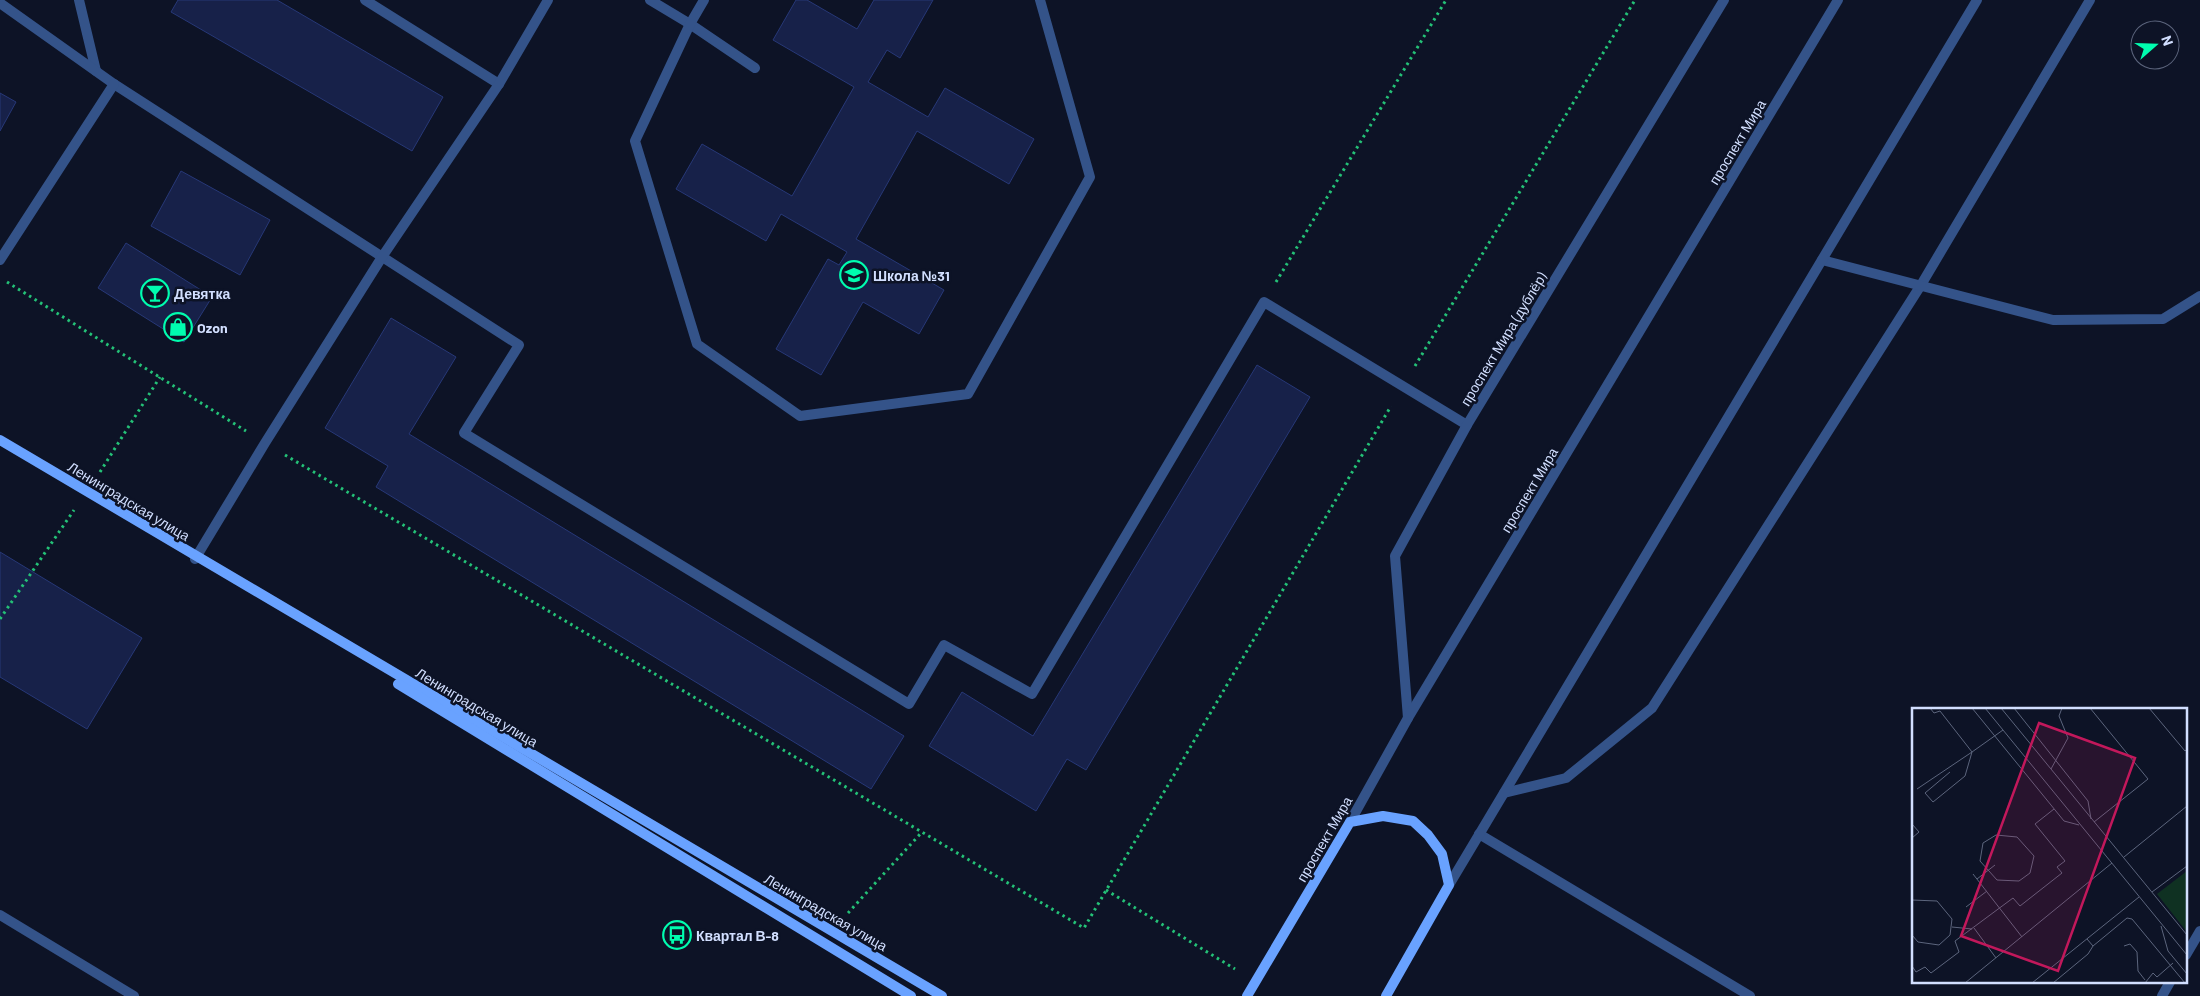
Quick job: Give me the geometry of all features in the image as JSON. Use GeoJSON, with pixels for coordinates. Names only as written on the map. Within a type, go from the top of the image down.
{"type":"FeatureCollection","features":[{"type":"Feature","properties":{"kind":"street"},"geometry":{"type":"LineString","coordinates":[[79,0],[96,71]]}},
{"type":"Feature","properties":{"kind":"street"},"geometry":{"type":"LineString","coordinates":[[365,0],[499,84]]}},
{"type":"Feature","properties":{"kind":"street"},"geometry":{"type":"LineString","coordinates":[[548,0],[499,84],[382,257],[265,443],[196,558],[822,944],[911,996]]}},
{"type":"Feature","properties":{"kind":"street"},"geometry":{"type":"LineString","coordinates":[[650,0],[690,24],[755,68]]}},
{"type":"Feature","properties":{"kind":"street"},"geometry":{"type":"LineString","coordinates":[[704,0],[690,24],[635,142],[697,344],[800,416],[968,394],[1090,177],[1040,0]]}},
{"type":"Feature","properties":{"kind":"street","name":"проспект Мира (дублёр)"},"geometry":{"type":"LineString","coordinates":[[1408,718],[1395,556],[1467,425],[1724,0]]}},
{"type":"Feature","properties":{"kind":"street","name":"проспект Мира"},"geometry":{"type":"LineString","coordinates":[[1247,996],[1350,822],[1408,718],[1838,0]]}},
{"type":"Feature","properties":{"kind":"street"},"geometry":{"type":"LineString","coordinates":[[1386,996],[1479,834],[1977,0]]}},
{"type":"Feature","properties":{"kind":"street"},"geometry":{"type":"LineString","coordinates":[[1504,792],[1566,778],[1652,708],[1921,285],[2090,0]]}},
{"type":"Feature","properties":{"kind":"street"},"geometry":{"type":"LineString","coordinates":[[0,3],[114,84],[518,345],[464,433],[909,704],[944,645],[1032,694],[1264,302],[1467,425]]}},
{"type":"Feature","properties":{"kind":"street"},"geometry":{"type":"LineString","coordinates":[[0,260],[114,84]]}},
{"type":"Feature","properties":{"kind":"street"},"geometry":{"type":"LineString","coordinates":[[1822,260],[2053,320],[2163,319],[2200,296]]}},
{"type":"Feature","properties":{"kind":"street","name":"Ленинградская улица"},"geometry":{"type":"LineString","coordinates":[[0,441],[942,996]]}},
{"type":"Feature","properties":{"kind":"street"},"geometry":{"type":"LineString","coordinates":[[1350,822],[1383,816],[1413,822],[1428,835],[1442,854],[1449,885]]}},
{"type":"Feature","properties":{"kind":"street"},"geometry":{"type":"LineString","coordinates":[[1479,834],[1750,996]]}},
{"type":"Feature","properties":{"kind":"street"},"geometry":{"type":"LineString","coordinates":[[0,914],[134,996]]}},
{"type":"Feature","properties":{"kind":"street"},"geometry":{"type":"LineString","coordinates":[[2188,951],[2200,931]]}},
{"type":"Feature","properties":{"kind":"street"},"geometry":{"type":"LineString","coordinates":[[2162,996],[2169,984]]}},
{"type":"Feature","properties":{"kind":"path"},"geometry":{"type":"LineString","coordinates":[[1264,302],[1446,0]]}},
{"type":"Feature","properties":{"kind":"path"},"geometry":{"type":"LineString","coordinates":[[0,277],[265,443],[1084,928],[1403,386],[1635,0]]}},
{"type":"Feature","properties":{"kind":"path"},"geometry":{"type":"LineString","coordinates":[[832,931],[922,832]]}},
{"type":"Feature","properties":{"kind":"path"},"geometry":{"type":"LineString","coordinates":[[1106,890],[1255,982]]}},
{"type":"Feature","properties":{"kind":"building"},"geometry":{"type":"Polygon","coordinates":[[[178,0],[277,0],[443,97],[412,151],[171,12],[178,0]]]}},
{"type":"Feature","properties":{"kind":"building"},"geometry":{"type":"Polygon","coordinates":[[[796,0],[807,0],[857,29],[874,0],[933,0],[900,58],[887,50],[868,82],[928,117],[945,88],[1034,139],[1009,184],[917,131],[856,239],[944,290],[919,334],[863,302],[821,375],[776,349],[828,259],[839,265],[847,252],[781,214],[766,241],[676,189],[702,144],[792,196],[854,87],[773,40],[796,0]]]}},
{"type":"Feature","properties":{"kind":"building"},"geometry":{"type":"Polygon","coordinates":[[[0,93],[16,102],[0,131],[0,93]]]}},
{"type":"Feature","properties":{"kind":"building"},"geometry":{"type":"Polygon","coordinates":[[[181,171],[270,220],[240,275],[151,226],[181,171]]]}},
{"type":"Feature","properties":{"kind":"building","name":"Девятка"},"geometry":{"type":"Polygon","coordinates":[[[126,243],[212,297],[184,342],[98,288],[126,243]]]}},
{"type":"Feature","properties":{"kind":"building"},"geometry":{"type":"Polygon","coordinates":[[[391,318],[456,357],[409,434],[904,736],[871,789],[376,487],[388,466],[325,428],[391,318]]]}},
{"type":"Feature","properties":{"kind":"building"},"geometry":{"type":"Polygon","coordinates":[[[1257,365],[1310,397],[1086,770],[1067,759],[1036,811],[929,746],[962,692],[1033,736],[1257,365]]]}},
{"type":"Feature","properties":{"kind":"building"},"geometry":{"type":"Polygon","coordinates":[[[0,552],[142,638],[87,729],[0,677],[0,552]]]}},
{"type":"Feature","properties":{"kind":"place","name":"Школа №31"},"geometry":{"type":"Point","coordinates":[854,275]}},
{"type":"Feature","properties":{"kind":"place","name":"Девятка"},"geometry":{"type":"Point","coordinates":[155,293]}},
{"type":"Feature","properties":{"kind":"place","name":"Ozon"},"geometry":{"type":"Point","coordinates":[178,327]}},
{"type":"Feature","properties":{"kind":"place","name":"Квартал В-8"},"geometry":{"type":"Point","coordinates":[677,935]}}]}
